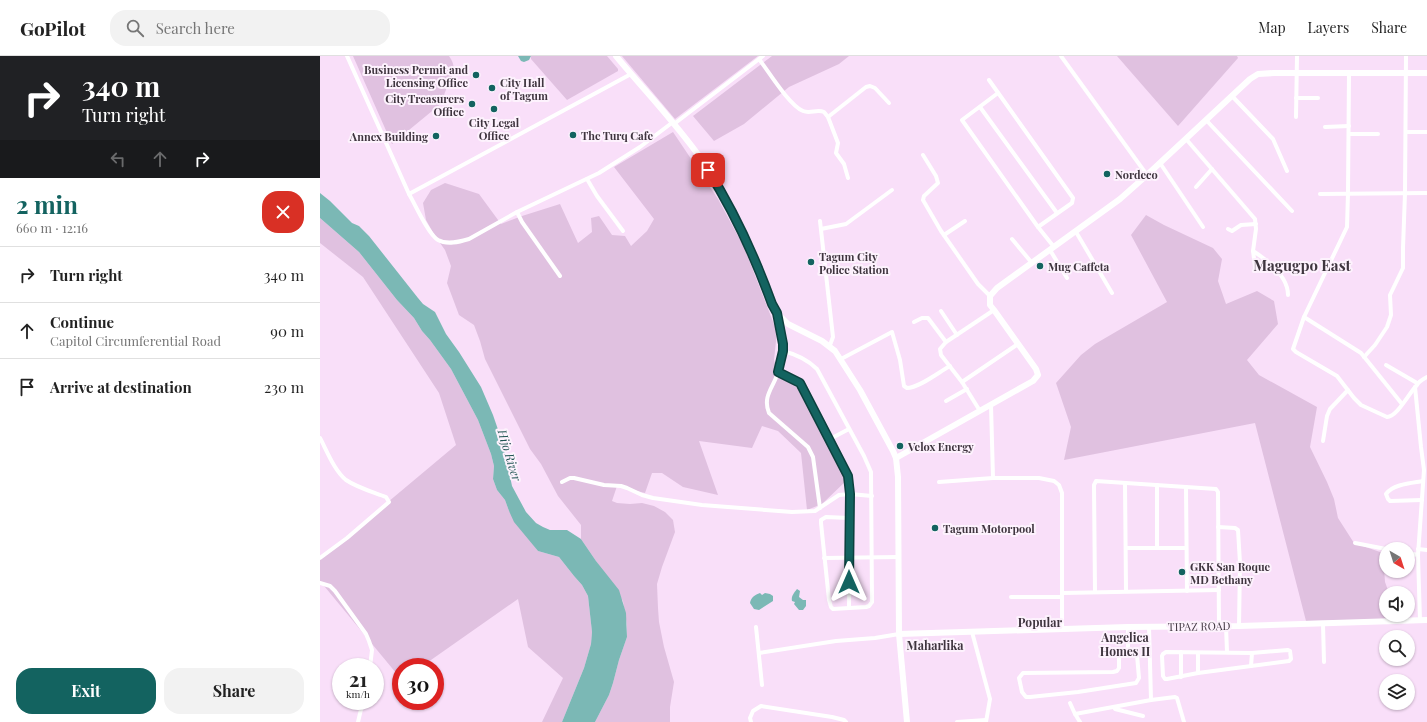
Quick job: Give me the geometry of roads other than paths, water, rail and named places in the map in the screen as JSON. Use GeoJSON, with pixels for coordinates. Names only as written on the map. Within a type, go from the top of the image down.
{"type":"FeatureCollection","features":[{"type":"Feature","properties":{"kind":"street"},"geometry":{"type":"LineString","coordinates":[[347,56],[409,194],[434,237],[443,242],[460,242],[469,239],[517,212],[587,179],[624,158],[674,123],[761,57],[797,107],[806,112],[822,111],[828,117],[838,143],[836,153],[844,164],[848,178]]}},
{"type":"Feature","properties":{"kind":"street"},"geometry":{"type":"LineString","coordinates":[[616,56],[674,123],[702,160],[721,191],[750,245],[772,304],[777,313],[788,324],[830,346],[841,359],[896,458],[898,477],[899,634],[908,722]]}},
{"type":"Feature","properties":{"kind":"street"},"geometry":{"type":"LineString","coordinates":[[1061,56],[1147,175]]}},
{"type":"Feature","properties":{"kind":"street"},"geometry":{"type":"LineString","coordinates":[[1296,117],[1297,56]]}},
{"type":"Feature","properties":{"kind":"street"},"geometry":{"type":"LineString","coordinates":[[1364,357],[1375,345],[1387,327],[1391,315],[1390,295],[1403,268],[1402,248],[1405,193],[1406,56]]}},
{"type":"Feature","properties":{"kind":"street"},"geometry":{"type":"LineString","coordinates":[[896,458],[1033,381],[1038,375],[1036,369],[990,305],[990,296],[997,288],[1120,199],[1245,83],[1258,74],[1296,72],[1427,73]]}},
{"type":"Feature","properties":{"kind":"street"},"geometry":{"type":"LineString","coordinates":[[1349,73],[1348,221],[1345,232],[1304,316],[1293,349],[1337,376],[1361,405],[1387,417],[1393,416],[1416,385],[1427,377]]}},
{"type":"Feature","properties":{"kind":"street"},"geometry":{"type":"LineString","coordinates":[[409,194],[631,74]]}},
{"type":"Feature","properties":{"kind":"street"},"geometry":{"type":"LineString","coordinates":[[989,80],[1072,196],[1072,203],[1038,227]]}},
{"type":"Feature","properties":{"kind":"street"},"geometry":{"type":"LineString","coordinates":[[828,117],[866,87],[870,86],[875,88],[889,103]]}},
{"type":"Feature","properties":{"kind":"street"},"geometry":{"type":"LineString","coordinates":[[998,93],[962,120],[1052,248],[1067,278]]}},
{"type":"Feature","properties":{"kind":"street"},"geometry":{"type":"LineString","coordinates":[[1232,96],[1273,139],[1287,171]]}},
{"type":"Feature","properties":{"kind":"street"},"geometry":{"type":"LineString","coordinates":[[1296,98],[1318,98]]}},
{"type":"Feature","properties":{"kind":"street"},"geometry":{"type":"LineString","coordinates":[[980,107],[1057,213]]}},
{"type":"Feature","properties":{"kind":"street"},"geometry":{"type":"LineString","coordinates":[[1206,120],[1292,211]]}},
{"type":"Feature","properties":{"kind":"street"},"geometry":{"type":"LineString","coordinates":[[1325,127],[1349,126]]}},
{"type":"Feature","properties":{"kind":"street"},"geometry":{"type":"LineString","coordinates":[[1406,132],[1427,132]]}},
{"type":"Feature","properties":{"kind":"street"},"geometry":{"type":"LineString","coordinates":[[1349,134],[1378,134]]}},
{"type":"Feature","properties":{"kind":"street"},"geometry":{"type":"LineString","coordinates":[[1186,139],[1255,219],[1256,224],[1253,251],[1255,266]]}},
{"type":"Feature","properties":{"kind":"street"},"geometry":{"type":"LineString","coordinates":[[923,155],[938,181],[936,186],[924,196],[923,200],[944,235],[978,284],[990,296]]}},
{"type":"Feature","properties":{"kind":"street"},"geometry":{"type":"LineString","coordinates":[[1160,163],[1203,227]]}},
{"type":"Feature","properties":{"kind":"street"},"geometry":{"type":"LineString","coordinates":[[1196,186],[1212,169]]}},
{"type":"Feature","properties":{"kind":"street"},"geometry":{"type":"LineString","coordinates":[[587,179],[597,196],[624,231]]}},
{"type":"Feature","properties":{"kind":"street"},"geometry":{"type":"LineString","coordinates":[[821,229],[846,224],[892,190]]}},
{"type":"Feature","properties":{"kind":"street"},"geometry":{"type":"LineString","coordinates":[[1320,194],[1427,193]]}},
{"type":"Feature","properties":{"kind":"street"},"geometry":{"type":"LineString","coordinates":[[517,212],[522,222],[560,276]]}},
{"type":"Feature","properties":{"kind":"street"},"geometry":{"type":"LineString","coordinates":[[820,221],[833,336],[830,346]]}},
{"type":"Feature","properties":{"kind":"street"},"geometry":{"type":"LineString","coordinates":[[944,235],[965,221]]}},
{"type":"Feature","properties":{"kind":"street"},"geometry":{"type":"LineString","coordinates":[[1228,229],[1232,231],[1241,225],[1256,224]]}},
{"type":"Feature","properties":{"kind":"street"},"geometry":{"type":"LineString","coordinates":[[1076,232],[1112,293]]}},
{"type":"Feature","properties":{"kind":"street"},"geometry":{"type":"LineString","coordinates":[[1012,239],[1032,263]]}},
{"type":"Feature","properties":{"kind":"street"},"geometry":{"type":"LineString","coordinates":[[1253,251],[1263,258],[1283,278],[1288,286],[1288,295]]}},
{"type":"Feature","properties":{"kind":"street"},"geometry":{"type":"LineString","coordinates":[[980,411],[962,382],[940,352],[942,346],[946,342],[994,310]]}},
{"type":"Feature","properties":{"kind":"street"},"geometry":{"type":"LineString","coordinates":[[941,311],[957,335]]}},
{"type":"Feature","properties":{"kind":"street"},"geometry":{"type":"LineString","coordinates":[[777,313],[783,351],[778,372],[766,399],[766,406],[769,413],[808,447],[813,457],[820,508]]}},
{"type":"Feature","properties":{"kind":"street"},"geometry":{"type":"LineString","coordinates":[[1304,316],[1356,349],[1402,404]]}},
{"type":"Feature","properties":{"kind":"street"},"geometry":{"type":"LineString","coordinates":[[914,322],[922,318],[928,318],[946,342]]}},
{"type":"Feature","properties":{"kind":"street"},"geometry":{"type":"LineString","coordinates":[[841,359],[892,332],[899,354],[905,387],[911,388],[950,366]]}},
{"type":"Feature","properties":{"kind":"street"},"geometry":{"type":"LineString","coordinates":[[962,382],[1018,344]]}},
{"type":"Feature","properties":{"kind":"street"},"geometry":{"type":"LineString","coordinates":[[783,351],[792,353],[812,364],[817,369],[870,466],[872,496],[872,604],[866,607],[835,609],[831,606],[824,558],[821,520],[826,517],[848,518]]}},
{"type":"Feature","properties":{"kind":"street"},"geometry":{"type":"LineString","coordinates":[[1386,365],[1416,385]]}},
{"type":"Feature","properties":{"kind":"street"},"geometry":{"type":"LineString","coordinates":[[778,372],[800,383],[848,476],[850,494],[848,518],[849,608]]}},
{"type":"Feature","properties":{"kind":"street"},"geometry":{"type":"LineString","coordinates":[[1416,385],[1420,447],[1424,463],[1425,479],[1418,549],[1420,621]]}},
{"type":"Feature","properties":{"kind":"street"},"geometry":{"type":"LineString","coordinates":[[946,401],[966,389]]}},
{"type":"Feature","properties":{"kind":"street"},"geometry":{"type":"LineString","coordinates":[[1323,441],[1327,416],[1330,409],[1348,390]]}},
{"type":"Feature","properties":{"kind":"street"},"geometry":{"type":"LineString","coordinates":[[991,405],[993,478]]}},
{"type":"Feature","properties":{"kind":"street"},"geometry":{"type":"LineString","coordinates":[[830,439],[849,429]]}},
{"type":"Feature","properties":{"kind":"street"},"geometry":{"type":"LineString","coordinates":[[320,438],[340,473],[347,480],[369,491],[386,497],[389,502],[347,538],[320,558]]}},
{"type":"Feature","properties":{"kind":"street"},"geometry":{"type":"LineString","coordinates":[[562,482],[570,478],[574,478],[627,488],[653,498],[702,505],[792,512],[811,512],[820,508],[839,495],[850,494],[872,496]]}},
{"type":"Feature","properties":{"kind":"street"},"geometry":{"type":"LineString","coordinates":[[939,482],[993,478],[1039,478],[1054,481],[1059,485],[1062,493],[1062,629]]}},
{"type":"Feature","properties":{"kind":"street"},"geometry":{"type":"LineString","coordinates":[[1422,500],[1390,501],[1386,494],[1400,486],[1425,479]]}},
{"type":"Feature","properties":{"kind":"street"},"geometry":{"type":"LineString","coordinates":[[1095,592],[1094,483],[1098,480],[1214,489],[1217,491],[1219,626]]}},
{"type":"Feature","properties":{"kind":"street"},"geometry":{"type":"LineString","coordinates":[[1126,483],[1126,591]]}},
{"type":"Feature","properties":{"kind":"street"},"geometry":{"type":"LineString","coordinates":[[1156,547],[1157,485]]}},
{"type":"Feature","properties":{"kind":"street"},"geometry":{"type":"LineString","coordinates":[[1186,488],[1187,591]]}},
{"type":"Feature","properties":{"kind":"street"},"geometry":{"type":"LineString","coordinates":[[1421,519],[1427,520]]}},
{"type":"Feature","properties":{"kind":"street"},"geometry":{"type":"LineString","coordinates":[[1218,527],[1235,528],[1238,530],[1240,563],[1239,626]]}},
{"type":"Feature","properties":{"kind":"street"},"geometry":{"type":"LineString","coordinates":[[1355,544],[1379,548]]}},
{"type":"Feature","properties":{"kind":"street"},"geometry":{"type":"LineString","coordinates":[[1126,548],[1186,548]]}},
{"type":"Feature","properties":{"kind":"street"},"geometry":{"type":"LineString","coordinates":[[1418,549],[1427,550]]}},
{"type":"Feature","properties":{"kind":"street"},"geometry":{"type":"LineString","coordinates":[[824,558],[899,557]]}},
{"type":"Feature","properties":{"kind":"street"},"geometry":{"type":"LineString","coordinates":[[320,583],[330,586],[335,591],[366,634],[372,650],[371,658]]}},
{"type":"Feature","properties":{"kind":"street"},"geometry":{"type":"LineString","coordinates":[[1011,597],[1095,592],[1219,590]]}},
{"type":"Feature","properties":{"kind":"street","name":"TIPAZ ROAD"},"geometry":{"type":"LineString","coordinates":[[899,634],[1128,627],[1323,624],[1427,620]]}},
{"type":"Feature","properties":{"kind":"street"},"geometry":{"type":"LineString","coordinates":[[1323,624],[1324,662]]}},
{"type":"Feature","properties":{"kind":"street"},"geometry":{"type":"LineString","coordinates":[[1226,626],[1227,652]]}},
{"type":"Feature","properties":{"kind":"street"},"geometry":{"type":"LineString","coordinates":[[756,627],[762,685]]}},
{"type":"Feature","properties":{"kind":"street"},"geometry":{"type":"LineString","coordinates":[[1128,627],[1128,652]]}},
{"type":"Feature","properties":{"kind":"street"},"geometry":{"type":"LineString","coordinates":[[1149,627],[1151,700]]}},
{"type":"Feature","properties":{"kind":"street"},"geometry":{"type":"LineString","coordinates":[[957,722],[986,721],[990,699],[972,632]]}},
{"type":"Feature","properties":{"kind":"street"},"geometry":{"type":"LineString","coordinates":[[759,653],[836,641],[875,638],[899,634]]}},
{"type":"Feature","properties":{"kind":"street"},"geometry":{"type":"LineString","coordinates":[[1288,650],[1292,653],[1291,659],[1288,662],[1198,673],[1167,679],[1164,677],[1162,656],[1166,652],[1227,652],[1252,653],[1288,650]]}},
{"type":"Feature","properties":{"kind":"street"},"geometry":{"type":"LineString","coordinates":[[1128,652],[1138,656],[1139,678],[1136,682],[1078,692],[1030,697],[1026,697],[1022,692],[1019,678],[1023,673],[1113,672],[1117,671],[1119,668],[1120,654],[1128,652]]}},
{"type":"Feature","properties":{"kind":"street"},"geometry":{"type":"LineString","coordinates":[[1181,652],[1181,676]]}},
{"type":"Feature","properties":{"kind":"street"},"geometry":{"type":"LineString","coordinates":[[1198,653],[1198,673]]}},
{"type":"Feature","properties":{"kind":"street"},"geometry":{"type":"LineString","coordinates":[[1251,666],[1252,653]]}},
{"type":"Feature","properties":{"kind":"street"},"geometry":{"type":"LineString","coordinates":[[1075,714],[1175,697],[1177,698],[1184,722]]}},
{"type":"Feature","properties":{"kind":"street"},"geometry":{"type":"LineString","coordinates":[[1070,704],[1080,722]]}},
{"type":"Feature","properties":{"kind":"street"},"geometry":{"type":"LineString","coordinates":[[751,722],[750,718],[753,711],[761,706],[832,717],[844,720],[846,722]]}},
{"type":"Feature","properties":{"kind":"street"},"geometry":{"type":"LineString","coordinates":[[1112,708],[1143,716]]}},
{"type":"Feature","properties":{"kind":"street"},"geometry":{"type":"LineString","coordinates":[[358,722],[361,710]]}},
{"type":"Feature","properties":{"kind":"place","name":"Business Permit and Licensing Office"},"geometry":{"type":"Point","coordinates":[476,75]}},
{"type":"Feature","properties":{"kind":"place","name":"City Hall of Tagum"},"geometry":{"type":"Point","coordinates":[492,88]}},
{"type":"Feature","properties":{"kind":"place","name":"City Treasurers Office"},"geometry":{"type":"Point","coordinates":[472,104]}},
{"type":"Feature","properties":{"kind":"place","name":"City Legal Office"},"geometry":{"type":"Point","coordinates":[494,109]}},
{"type":"Feature","properties":{"kind":"place","name":"The Turq Cafe"},"geometry":{"type":"Point","coordinates":[573,135]}},
{"type":"Feature","properties":{"kind":"place","name":"Annex Building"},"geometry":{"type":"Point","coordinates":[436,136]}},
{"type":"Feature","properties":{"kind":"place","name":"Nordeco"},"geometry":{"type":"Point","coordinates":[1107,174]}},
{"type":"Feature","properties":{"kind":"place","name":"Tagum City Police Station"},"geometry":{"type":"Point","coordinates":[811,262]}},
{"type":"Feature","properties":{"kind":"place","name":"Mug Caffeta"},"geometry":{"type":"Point","coordinates":[1040,266]}},
{"type":"Feature","properties":{"kind":"place","name":"Velox Energy"},"geometry":{"type":"Point","coordinates":[900,446]}},
{"type":"Feature","properties":{"kind":"place","name":"Tagum Motorpool"},"geometry":{"type":"Point","coordinates":[935,528]}},
{"type":"Feature","properties":{"kind":"place","name":"GKK San Roque MD Bethany"},"geometry":{"type":"Point","coordinates":[1182,572]}},
{"type":"Feature","properties":{"kind":"district","name":"Magugpo East"},"geometry":{"type":"Point","coordinates":[1302,265]}},
{"type":"Feature","properties":{"kind":"district","name":"Popular"},"geometry":{"type":"Point","coordinates":[1040,622]}},
{"type":"Feature","properties":{"kind":"district","name":"Angelica Homes II"},"geometry":{"type":"Point","coordinates":[1125,644]}},
{"type":"Feature","properties":{"kind":"district","name":"Maharlika"},"geometry":{"type":"Point","coordinates":[935,645]}},
{"type":"Feature","properties":{"kind":"water label","name":"Hijo River"},"geometry":{"type":"Point","coordinates":[510,455]}}]}
